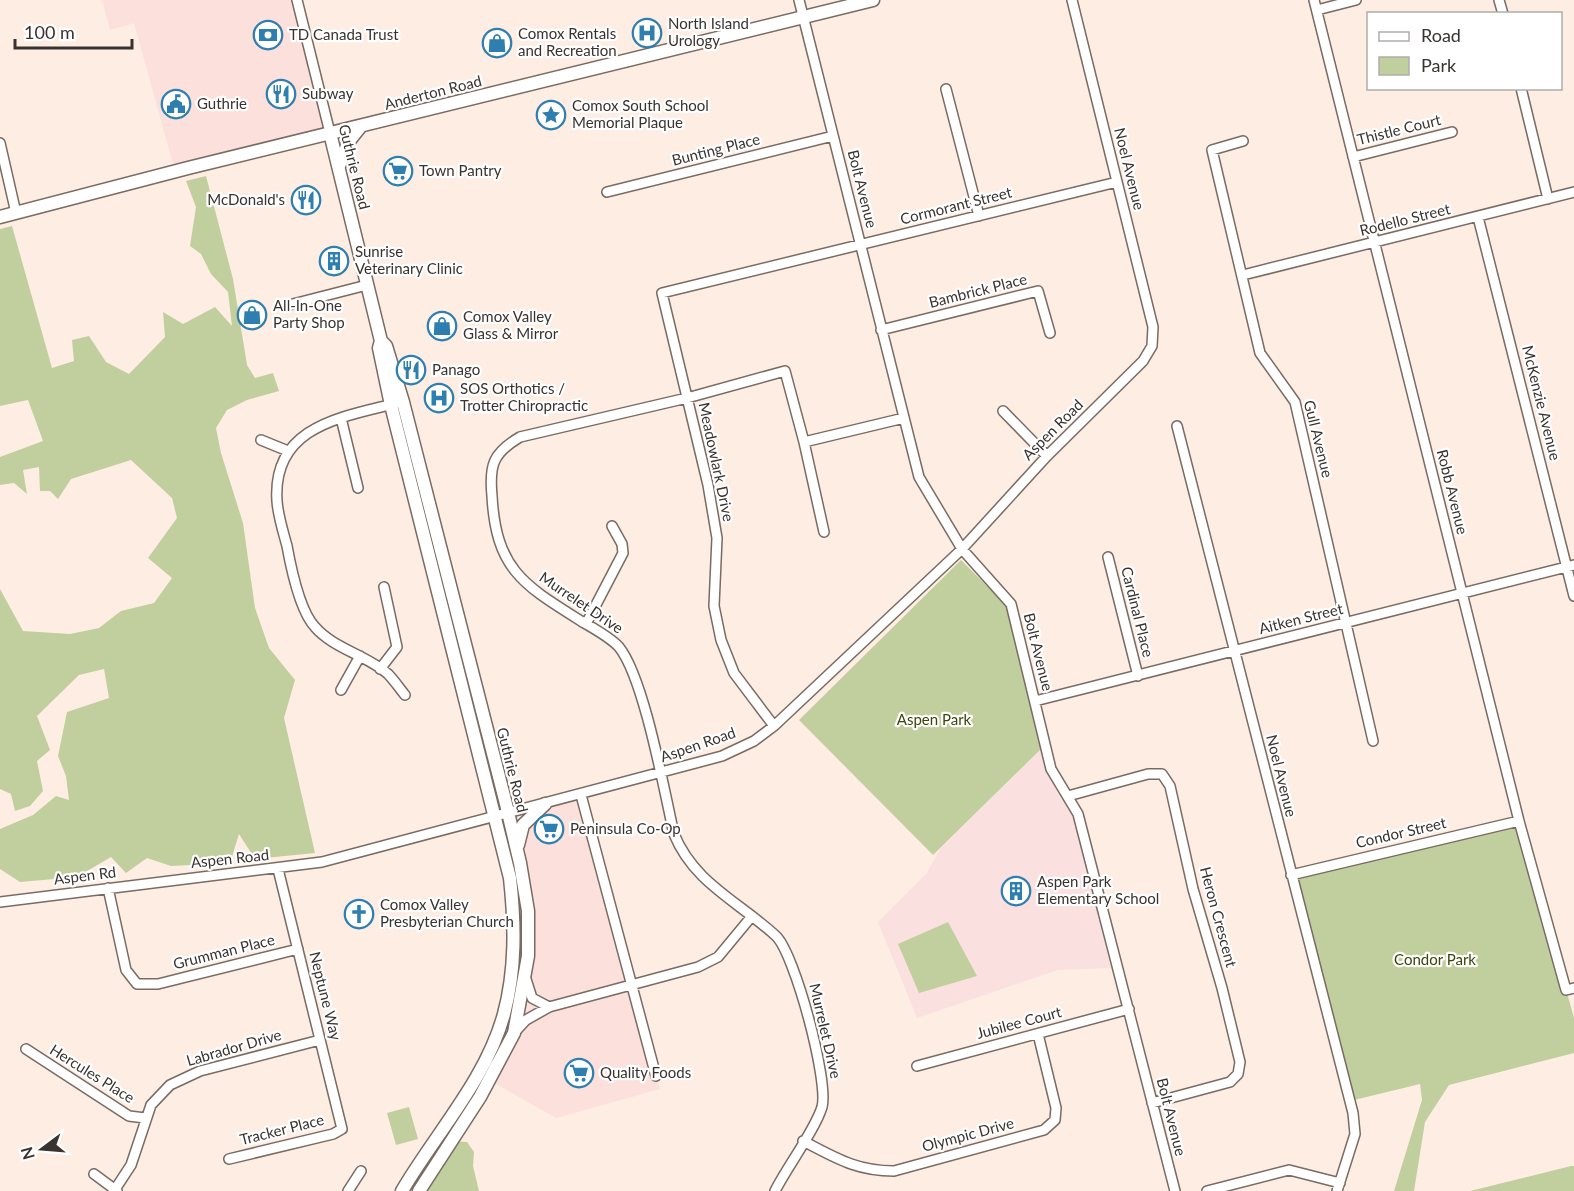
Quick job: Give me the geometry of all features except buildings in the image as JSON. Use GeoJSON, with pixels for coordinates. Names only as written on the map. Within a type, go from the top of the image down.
{"type":"FeatureCollection","features":[{"type":"Feature","properties":{"kind":"main road","name":"Anderton Road"},"geometry":{"type":"LineString","coordinates":[[0,217],[330,133],[873,0]]}},
{"type":"Feature","properties":{"kind":"main road"},"geometry":{"type":"LineString","coordinates":[[338,167],[349,141],[361,126]]}},
{"type":"Feature","properties":{"kind":"main road","name":"Guthrie Road"},"geometry":{"type":"LineString","coordinates":[[330,133],[381,341],[386,346],[397,403],[502,816],[515,921],[513,962],[504,1014],[487,1056],[402,1191]]}},
{"type":"Feature","properties":{"kind":"main road"},"geometry":{"type":"LineString","coordinates":[[517,852],[523,825],[544,804]]}},
{"type":"Feature","properties":{"kind":"main road","name":"Guthrie Road"},"geometry":{"type":"LineString","coordinates":[[419,1191],[480,1097],[514,1033],[525,973],[528,911],[517,852],[502,816]]}},
{"type":"Feature","properties":{"kind":"street","name":"Guthrie Road"},"geometry":{"type":"LineString","coordinates":[[297,0],[330,133]]}},
{"type":"Feature","properties":{"kind":"street","name":"Bolt Avenue"},"geometry":{"type":"LineString","coordinates":[[799,0],[919,477],[962,549],[1011,604],[1051,768],[1078,814],[1175,1191]]}},
{"type":"Feature","properties":{"kind":"street","name":"Noel Avenue"},"geometry":{"type":"LineString","coordinates":[[1072,0],[1153,327],[1152,346]]}},
{"type":"Feature","properties":{"kind":"street","name":"Robb Avenue"},"geometry":{"type":"LineString","coordinates":[[1314,0],[1519,821],[1570,989]]}},
{"type":"Feature","properties":{"kind":"street"},"geometry":{"type":"LineString","coordinates":[[1317,10],[1356,0]]}},
{"type":"Feature","properties":{"kind":"street"},"geometry":{"type":"LineString","coordinates":[[946,89],[980,216]]}},
{"type":"Feature","properties":{"kind":"street"},"geometry":{"type":"LineString","coordinates":[[1521,90],[1548,198]]}},
{"type":"Feature","properties":{"kind":"street","name":"Thistle Court"},"geometry":{"type":"LineString","coordinates":[[1353,158],[1452,132]]}},
{"type":"Feature","properties":{"kind":"street","name":"Bunting Place"},"geometry":{"type":"LineString","coordinates":[[607,192],[833,136]]}},
{"type":"Feature","properties":{"kind":"street","name":"Gull Avenue"},"geometry":{"type":"LineString","coordinates":[[1243,141],[1212,150],[1260,353],[1295,402],[1373,741]]}},
{"type":"Feature","properties":{"kind":"street"},"geometry":{"type":"LineString","coordinates":[[0,143],[16,213]]}},
{"type":"Feature","properties":{"kind":"street","name":"Cormorant Street"},"geometry":{"type":"LineString","coordinates":[[660,296],[860,244],[1117,182]]}},
{"type":"Feature","properties":{"kind":"street","name":"Rodello Street"},"geometry":{"type":"LineString","coordinates":[[1243,275],[1574,192]]}},
{"type":"Feature","properties":{"kind":"street","name":"McKenzie Avenue"},"geometry":{"type":"LineString","coordinates":[[1478,217],[1570,566],[1574,596]]}},
{"type":"Feature","properties":{"kind":"street"},"geometry":{"type":"LineString","coordinates":[[285,306],[367,285]]}},
{"type":"Feature","properties":{"kind":"street","name":"Bambrick Place"},"geometry":{"type":"LineString","coordinates":[[881,330],[1038,291],[1050,333]]}},
{"type":"Feature","properties":{"kind":"street","name":"Meadowlark Drive"},"geometry":{"type":"LineString","coordinates":[[660,296],[708,485],[717,538],[714,606],[721,640],[734,673],[774,726]]}},
{"type":"Feature","properties":{"kind":"street","name":"Aspen Road"},"geometry":{"type":"LineString","coordinates":[[173,880],[322,862],[660,774],[722,756],[754,741],[774,726],[962,549],[1047,456],[1143,361],[1152,346]]}},
{"type":"Feature","properties":{"kind":"street","name":"Murrelet Drive"},"geometry":{"type":"LineString","coordinates":[[775,1191],[822,1107],[823,1085],[794,966],[778,938],[695,871],[684,856],[674,834],[636,679],[618,646],[528,587],[504,557],[492,511],[491,485],[494,459],[502,447],[520,437],[687,398],[785,371],[804,442]]}},
{"type":"Feature","properties":{"kind":"street"},"geometry":{"type":"LineString","coordinates":[[397,403],[318,426],[288,451],[279,474],[277,501],[304,608],[314,627],[388,674],[405,695]]}},
{"type":"Feature","properties":{"kind":"street"},"geometry":{"type":"LineString","coordinates":[[1003,411],[1047,456]]}},
{"type":"Feature","properties":{"kind":"street"},"geometry":{"type":"LineString","coordinates":[[341,418],[358,488]]}},
{"type":"Feature","properties":{"kind":"street"},"geometry":{"type":"LineString","coordinates":[[824,532],[804,442],[904,418]]}},
{"type":"Feature","properties":{"kind":"street","name":"Noel Avenue"},"geometry":{"type":"LineString","coordinates":[[1177,426],[1352,1107],[1355,1134],[1339,1187]]}},
{"type":"Feature","properties":{"kind":"street"},"geometry":{"type":"LineString","coordinates":[[261,440],[288,451]]}},
{"type":"Feature","properties":{"kind":"street"},"geometry":{"type":"LineString","coordinates":[[586,624],[623,554],[622,544],[612,526]]}},
{"type":"Feature","properties":{"kind":"street","name":"Cardinal Place"},"geometry":{"type":"LineString","coordinates":[[1108,557],[1138,676]]}},
{"type":"Feature","properties":{"kind":"street","name":"Aitken Street"},"geometry":{"type":"LineString","coordinates":[[1035,701],[1570,566]]}},
{"type":"Feature","properties":{"kind":"street"},"geometry":{"type":"LineString","coordinates":[[380,669],[397,647],[384,587]]}},
{"type":"Feature","properties":{"kind":"street"},"geometry":{"type":"LineString","coordinates":[[340,690],[360,656]]}},
{"type":"Feature","properties":{"kind":"street","name":"Heron Crescent"},"geometry":{"type":"LineString","coordinates":[[1068,796],[1148,774],[1162,774],[1170,786],[1193,890],[1222,988],[1240,1062],[1238,1074],[1230,1082],[1152,1102]]}},
{"type":"Feature","properties":{"kind":"street"},"geometry":{"type":"LineString","coordinates":[[581,795],[656,1076]]}},
{"type":"Feature","properties":{"kind":"street","name":"Condor Street"},"geometry":{"type":"LineString","coordinates":[[1291,875],[1519,821]]}},
{"type":"Feature","properties":{"kind":"street","name":"Neptune Way"},"geometry":{"type":"LineString","coordinates":[[278,869],[342,1129]]}},
{"type":"Feature","properties":{"kind":"street","name":"Aspen Rd"},"geometry":{"type":"LineString","coordinates":[[0,902],[173,880]]}},
{"type":"Feature","properties":{"kind":"street","name":"Grumman Place"},"geometry":{"type":"LineString","coordinates":[[108,888],[129,978],[137,984],[158,984],[298,949]]}},
{"type":"Feature","properties":{"kind":"street"},"geometry":{"type":"LineString","coordinates":[[514,1033],[526,1020],[549,1007],[698,967],[718,957],[752,916]]}},
{"type":"Feature","properties":{"kind":"street"},"geometry":{"type":"LineString","coordinates":[[525,973],[532,998],[549,1007]]}},
{"type":"Feature","properties":{"kind":"street","name":"Jubilee Court"},"geometry":{"type":"LineString","coordinates":[[917,1066],[1129,1009]]}},
{"type":"Feature","properties":{"kind":"street","name":"Olympic Drive"},"geometry":{"type":"LineString","coordinates":[[803,1141],[852,1166],[870,1171],[894,1171],[1044,1130],[1055,1120],[1056,1108],[1038,1034]]}},
{"type":"Feature","properties":{"kind":"street","name":"Labrador Drive"},"geometry":{"type":"LineString","coordinates":[[115,1190],[131,1165],[151,1105],[170,1085],[186,1077],[320,1040]]}},
{"type":"Feature","properties":{"kind":"street","name":"Hercules Place"},"geometry":{"type":"LineString","coordinates":[[26,1049],[129,1116],[145,1118]]}},
{"type":"Feature","properties":{"kind":"street","name":"Tracker Place"},"geometry":{"type":"LineString","coordinates":[[229,1159],[333,1134],[342,1129]]}},
{"type":"Feature","properties":{"kind":"street"},"geometry":{"type":"LineString","coordinates":[[1207,1191],[1289,1170],[1339,1187]]}},
{"type":"Feature","properties":{"kind":"street"},"geometry":{"type":"LineString","coordinates":[[348,1191],[362,1172]]}},
{"type":"Feature","properties":{"kind":"street"},"geometry":{"type":"LineString","coordinates":[[94,1174],[115,1190]]}},
{"type":"Feature","properties":{"kind":"shaded area"},"geometry":{"type":"Polygon","coordinates":[[[102,0],[297,0],[330,133],[175,171],[134,23],[110,30],[102,0]]]}},
{"type":"Feature","properties":{"kind":"shaded area"},"geometry":{"type":"Polygon","coordinates":[[[1043,747],[1057,792],[1074,816],[1111,968],[1058,970],[917,1018],[878,922],[927,873],[940,849],[1043,747]]]}},
{"type":"Feature","properties":{"kind":"shaded area"},"geometry":{"type":"Polygon","coordinates":[[[581,795],[660,1089],[556,1118],[489,1080],[514,1033],[528,956],[519,840],[545,804],[581,795]]]}},
{"type":"Feature","properties":{"kind":"green space"},"geometry":{"type":"Polygon","coordinates":[[[206,176],[233,279],[247,365],[255,378],[273,373],[279,391],[247,400],[227,410],[216,428],[221,453],[243,523],[255,608],[269,648],[295,680],[284,718],[315,853],[255,859],[239,834],[230,863],[171,866],[147,858],[126,873],[111,857],[77,877],[20,882],[0,869],[0,829],[33,815],[56,796],[69,800],[66,776],[58,756],[67,712],[109,698],[104,669],[79,675],[37,716],[50,750],[37,761],[43,791],[30,806],[15,811],[11,794],[0,789],[0,589],[23,631],[70,634],[99,628],[121,611],[154,603],[172,578],[148,558],[177,518],[172,498],[131,460],[71,479],[58,499],[50,491],[40,491],[39,467],[23,470],[27,494],[14,483],[0,485],[0,457],[43,441],[28,400],[0,406],[0,229],[12,226],[52,368],[74,361],[72,340],[89,336],[106,362],[129,374],[165,337],[163,312],[183,324],[215,307],[232,326],[228,292],[211,274],[201,254],[190,246],[196,207],[186,181],[206,176]]]}},
{"type":"Feature","properties":{"kind":"green space","name":"Aspen Park"},"geometry":{"type":"Polygon","coordinates":[[[961,560],[1009,608],[1043,747],[933,855],[799,720],[961,560]]]}},
{"type":"Feature","properties":{"kind":"green space","name":"Condor Park"},"geometry":{"type":"Polygon","coordinates":[[[1519,821],[1574,1018],[1574,1053],[1449,1085],[1425,1122],[1414,1191],[1394,1191],[1422,1100],[1420,1084],[1350,1101],[1291,875],[1519,821]]]}},
{"type":"Feature","properties":{"kind":"green space"},"geometry":{"type":"Polygon","coordinates":[[[948,922],[977,976],[919,993],[898,944],[948,922]]]}},
{"type":"Feature","properties":{"kind":"green space"},"geometry":{"type":"Polygon","coordinates":[[[409,1107],[418,1139],[396,1145],[387,1113],[409,1107]]]}},
{"type":"Feature","properties":{"kind":"green space"},"geometry":{"type":"Polygon","coordinates":[[[449,1141],[467,1142],[474,1152],[473,1166],[479,1191],[419,1191],[449,1141]]]}},
{"type":"Feature","properties":{"kind":"green space"},"geometry":{"type":"Polygon","coordinates":[[[1574,1166],[1574,1191],[1470,1191],[1574,1166]]]}},
{"type":"Feature","properties":{"kind":"place","name":"North Island Urology"},"geometry":{"type":"Point","coordinates":[647,33]}},
{"type":"Feature","properties":{"kind":"place","name":"TD Canada Trust"},"geometry":{"type":"Point","coordinates":[268,35]}},
{"type":"Feature","properties":{"kind":"place","name":"Comox Rentals and Recreation"},"geometry":{"type":"Point","coordinates":[497,43]}},
{"type":"Feature","properties":{"kind":"place","name":"Subway"},"geometry":{"type":"Point","coordinates":[281,94]}},
{"type":"Feature","properties":{"kind":"place","name":"Guthrie"},"geometry":{"type":"Point","coordinates":[176,104]}},
{"type":"Feature","properties":{"kind":"place","name":"Comox South School Memorial Plaque"},"geometry":{"type":"Point","coordinates":[551,115]}},
{"type":"Feature","properties":{"kind":"place","name":"Town Pantry"},"geometry":{"type":"Point","coordinates":[398,171]}},
{"type":"Feature","properties":{"kind":"place","name":"McDonald's"},"geometry":{"type":"Point","coordinates":[306,200]}},
{"type":"Feature","properties":{"kind":"place","name":"Sunrise Veterinary Clinic"},"geometry":{"type":"Point","coordinates":[334,261]}},
{"type":"Feature","properties":{"kind":"place","name":"All-In-One Party Shop"},"geometry":{"type":"Point","coordinates":[252,315]}},
{"type":"Feature","properties":{"kind":"place","name":"Comox Valley Glass & Mirror"},"geometry":{"type":"Point","coordinates":[442,326]}},
{"type":"Feature","properties":{"kind":"place","name":"Panago"},"geometry":{"type":"Point","coordinates":[411,370]}},
{"type":"Feature","properties":{"kind":"place","name":"SOS Orthotics / Trotter Chiropractic"},"geometry":{"type":"Point","coordinates":[439,398]}},
{"type":"Feature","properties":{"kind":"place","name":"Peninsula Co-Op"},"geometry":{"type":"Point","coordinates":[549,829]}},
{"type":"Feature","properties":{"kind":"place","name":"Aspen Park Elementary School"},"geometry":{"type":"Point","coordinates":[1016,891]}},
{"type":"Feature","properties":{"kind":"place","name":"Comox Valley Presbyterian Church"},"geometry":{"type":"Point","coordinates":[359,914]}},
{"type":"Feature","properties":{"kind":"place","name":"Quality Foods"},"geometry":{"type":"Point","coordinates":[579,1073]}}]}
